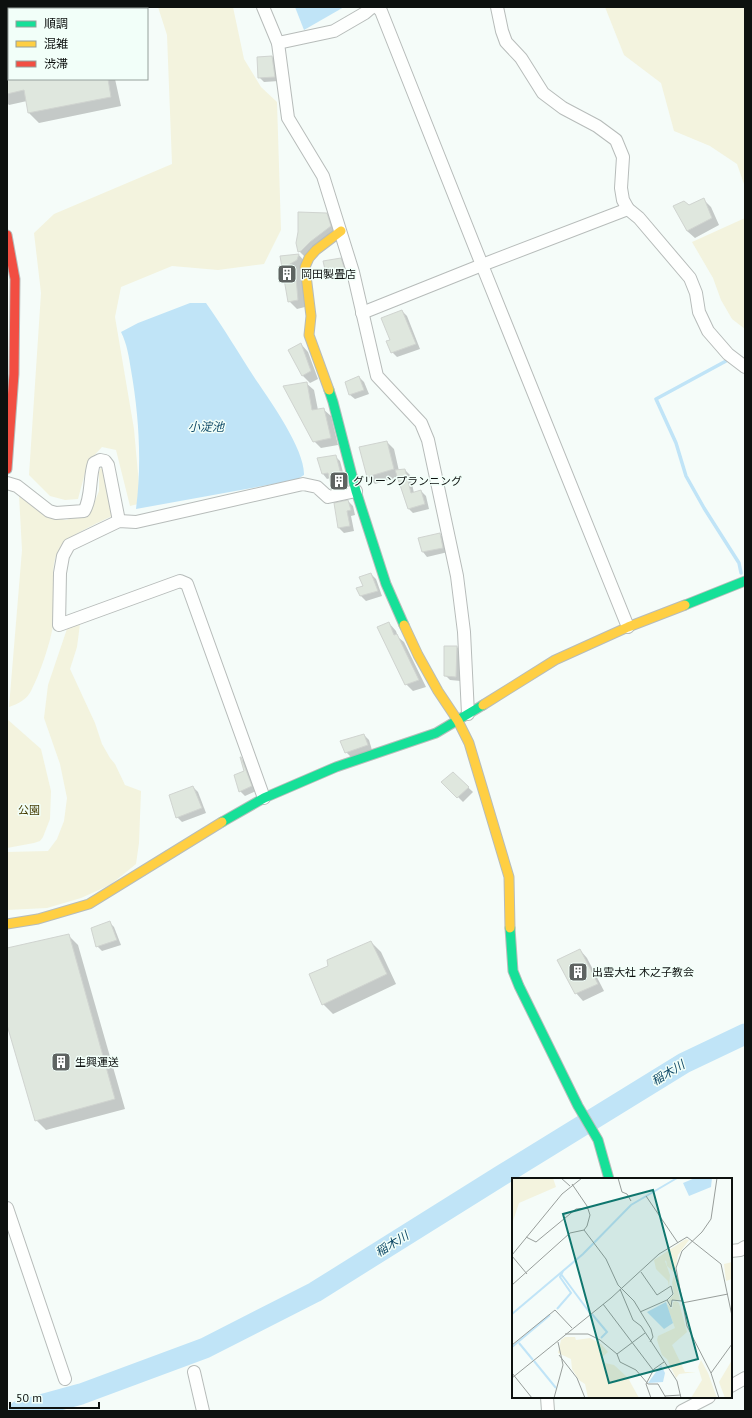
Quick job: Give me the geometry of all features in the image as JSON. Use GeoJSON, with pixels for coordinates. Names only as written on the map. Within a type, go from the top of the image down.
{"type":"FeatureCollection","features":[{"type":"Feature","properties":{"kind":"street"},"geometry":{"type":"LineString","coordinates":[[263,7],[278,43],[288,118],[323,176],[353,272],[377,376],[421,423],[428,440],[456,576],[464,632],[468,714]]}},
{"type":"Feature","properties":{"kind":"street"},"geometry":{"type":"LineString","coordinates":[[278,43],[334,31],[365,13],[372,7]]}},
{"type":"Feature","properties":{"kind":"street"},"geometry":{"type":"LineString","coordinates":[[377,7],[381,11],[628,627]]}},
{"type":"Feature","properties":{"kind":"street"},"geometry":{"type":"LineString","coordinates":[[497,7],[502,32],[506,42],[521,58],[542,93],[563,108],[597,126],[616,140],[623,157],[621,188],[623,200],[628,209],[639,218],[690,278],[696,294],[699,312],[708,332],[728,354],[745,368]]}},
{"type":"Feature","properties":{"kind":"street"},"geometry":{"type":"LineString","coordinates":[[362,314],[482,265],[628,209]]}},
{"type":"Feature","properties":{"kind":"street"},"geometry":{"type":"LineString","coordinates":[[341,231],[316,250],[309,258],[306,267],[311,316],[309,335],[333,402],[356,491],[386,584],[418,655],[438,691],[458,721],[469,743],[509,877],[513,971],[578,1106],[598,1140],[609,1178]]}},
{"type":"Feature","properties":{"kind":"street"},"geometry":{"type":"LineString","coordinates":[[7,235],[15,279],[15,326],[14,374],[7,469]]}},
{"type":"Feature","properties":{"kind":"street"},"geometry":{"type":"LineString","coordinates":[[7,483],[17,486],[49,511],[56,513],[84,511],[87,505],[94,463],[100,460],[105,461],[108,465],[119,521]]}},
{"type":"Feature","properties":{"kind":"street"},"geometry":{"type":"LineString","coordinates":[[264,798],[187,584],[180,581],[59,625],[60,572],[62,556],[69,545],[119,521],[136,522],[303,484],[317,487],[328,497],[356,491]]}},
{"type":"Feature","properties":{"kind":"street"},"geometry":{"type":"LineString","coordinates":[[7,924],[25,922],[70,911],[89,904],[203,833],[264,798],[336,766],[436,733],[458,721],[555,660],[628,627],[745,581]]}},
{"type":"Feature","properties":{"kind":"street"},"geometry":{"type":"LineString","coordinates":[[7,1208],[65,1379]]}},
{"type":"Feature","properties":{"kind":"street"},"geometry":{"type":"LineString","coordinates":[[732,1251],[740,1250],[745,1247]]}},
{"type":"Feature","properties":{"kind":"street"},"geometry":{"type":"LineString","coordinates":[[194,1372],[203,1411]]}},
{"type":"Feature","properties":{"kind":"street"},"geometry":{"type":"LineString","coordinates":[[732,1385],[745,1378]]}},
{"type":"Feature","properties":{"kind":"street"},"geometry":{"type":"LineString","coordinates":[[547,1398],[548,1411]]}},
{"type":"Feature","properties":{"kind":"street"},"geometry":{"type":"LineString","coordinates":[[682,1411],[707,1398]]}},
{"type":"Feature","properties":{"kind":"green space"},"geometry":{"type":"Polygon","coordinates":[[[158,7],[233,7],[244,59],[261,87],[277,102],[281,230],[264,264],[218,270],[172,266],[121,287],[115,317],[134,429],[139,485],[138,504],[130,506],[116,450],[102,447],[88,462],[78,499],[65,500],[50,496],[29,475],[41,293],[34,233],[54,214],[172,164],[167,35],[158,7]]]}},
{"type":"Feature","properties":{"kind":"green space"},"geometry":{"type":"Polygon","coordinates":[[[605,7],[745,7],[745,187],[737,164],[710,146],[674,131],[661,83],[624,55],[605,7]]]}},
{"type":"Feature","properties":{"kind":"green space"},"geometry":{"type":"Polygon","coordinates":[[[745,218],[745,329],[732,319],[721,300],[713,278],[692,242],[745,218]]]}},
{"type":"Feature","properties":{"kind":"green space"},"geometry":{"type":"Polygon","coordinates":[[[101,467],[105,470],[112,516],[66,541],[57,553],[53,571],[54,619],[45,656],[38,675],[27,697],[9,707],[22,550],[19,495],[42,514],[66,520],[90,513],[99,491],[99,472],[101,467]]]}},
{"type":"Feature","properties":{"kind":"green space"},"geometry":{"type":"Polygon","coordinates":[[[70,620],[80,624],[77,647],[70,669],[95,723],[102,744],[115,764],[125,785],[141,791],[139,843],[136,864],[110,885],[81,898],[47,908],[7,910],[7,852],[48,851],[57,839],[64,821],[67,798],[60,764],[44,718],[48,685],[70,620]]]}},
{"type":"Feature","properties":{"kind":"green space","name":"公園"},"geometry":{"type":"Polygon","coordinates":[[[7,719],[41,749],[51,791],[50,819],[40,841],[7,848],[7,719]]]}},
{"type":"Feature","properties":{"kind":"water"},"geometry":{"type":"Polygon","coordinates":[[[295,7],[344,7],[304,30],[295,7]]]}},
{"type":"Feature","properties":{"kind":"water","name":"小淀池"},"geometry":{"type":"Polygon","coordinates":[[[190,303],[206,303],[219,322],[286,426],[299,453],[303,465],[304,475],[296,480],[136,509],[139,474],[138,422],[129,360],[121,332],[138,323],[190,303]]]}},
{"type":"Feature","properties":{"kind":"building"},"geometry":{"type":"Polygon","coordinates":[[[272,56],[275,77],[258,78],[257,57],[272,56]]]}},
{"type":"Feature","properties":{"kind":"building"},"geometry":{"type":"Polygon","coordinates":[[[7,79],[108,80],[111,97],[28,113],[24,90],[7,94],[7,79]]]}},
{"type":"Feature","properties":{"kind":"building"},"geometry":{"type":"Polygon","coordinates":[[[704,198],[712,218],[687,231],[673,206],[684,201],[689,205],[704,198]]]}},
{"type":"Feature","properties":{"kind":"building"},"geometry":{"type":"Polygon","coordinates":[[[298,212],[327,213],[331,226],[298,252],[296,243],[298,232],[298,212]]]}},
{"type":"Feature","properties":{"kind":"building","name":"岡田製畳店"},"geometry":{"type":"Polygon","coordinates":[[[299,254],[297,260],[285,267],[295,266],[298,300],[288,302],[280,256],[299,254]]]}},
{"type":"Feature","properties":{"kind":"building"},"geometry":{"type":"Polygon","coordinates":[[[341,258],[345,270],[326,274],[323,261],[341,258]]]}},
{"type":"Feature","properties":{"kind":"building"},"geometry":{"type":"Polygon","coordinates":[[[402,310],[416,344],[391,353],[386,341],[390,340],[381,318],[402,310]]]}},
{"type":"Feature","properties":{"kind":"building"},"geometry":{"type":"Polygon","coordinates":[[[301,343],[311,371],[302,376],[288,350],[301,343]]]}},
{"type":"Feature","properties":{"kind":"building"},"geometry":{"type":"Polygon","coordinates":[[[359,376],[364,390],[349,395],[345,382],[359,376]]]}},
{"type":"Feature","properties":{"kind":"building"},"geometry":{"type":"Polygon","coordinates":[[[307,382],[312,410],[324,408],[331,438],[313,442],[283,386],[307,382]]]}},
{"type":"Feature","properties":{"kind":"building"},"geometry":{"type":"Polygon","coordinates":[[[387,441],[394,469],[367,477],[359,447],[387,441]]]}},
{"type":"Feature","properties":{"kind":"building"},"geometry":{"type":"Polygon","coordinates":[[[336,455],[344,486],[332,489],[328,473],[322,474],[317,458],[336,455]]]}},
{"type":"Feature","properties":{"kind":"building"},"geometry":{"type":"Polygon","coordinates":[[[405,469],[411,493],[421,490],[425,504],[408,509],[395,470],[405,469]]]}},
{"type":"Feature","properties":{"kind":"building"},"geometry":{"type":"Polygon","coordinates":[[[348,500],[351,510],[347,511],[350,526],[338,528],[334,503],[348,500]]]}},
{"type":"Feature","properties":{"kind":"building"},"geometry":{"type":"Polygon","coordinates":[[[440,533],[443,548],[422,552],[418,538],[440,533]]]}},
{"type":"Feature","properties":{"kind":"building"},"geometry":{"type":"Polygon","coordinates":[[[371,573],[378,591],[360,596],[356,588],[363,586],[359,577],[371,573]]]}},
{"type":"Feature","properties":{"kind":"building"},"geometry":{"type":"Polygon","coordinates":[[[389,622],[394,635],[397,634],[419,680],[405,685],[377,627],[389,622]]]}},
{"type":"Feature","properties":{"kind":"building"},"geometry":{"type":"Polygon","coordinates":[[[444,646],[457,646],[456,677],[444,676],[444,646]]]}},
{"type":"Feature","properties":{"kind":"building"},"geometry":{"type":"Polygon","coordinates":[[[364,734],[368,745],[345,753],[340,741],[364,734]]]}},
{"type":"Feature","properties":{"kind":"building"},"geometry":{"type":"Polygon","coordinates":[[[240,757],[252,786],[239,792],[234,775],[244,771],[240,757]]]}},
{"type":"Feature","properties":{"kind":"building"},"geometry":{"type":"Polygon","coordinates":[[[453,772],[469,787],[457,798],[441,782],[453,772]]]}},
{"type":"Feature","properties":{"kind":"building"},"geometry":{"type":"Polygon","coordinates":[[[193,786],[202,808],[176,818],[169,795],[193,786]]]}},
{"type":"Feature","properties":{"kind":"building"},"geometry":{"type":"Polygon","coordinates":[[[110,921],[117,940],[96,947],[91,928],[110,921]]]}},
{"type":"Feature","properties":{"kind":"building","name":"生興運送"},"geometry":{"type":"Polygon","coordinates":[[[69,934],[115,1099],[35,1121],[7,1025],[7,948],[69,934]]]}},
{"type":"Feature","properties":{"kind":"building"},"geometry":{"type":"Polygon","coordinates":[[[371,941],[387,974],[322,1005],[309,974],[328,966],[327,960],[371,941]]]}},
{"type":"Feature","properties":{"kind":"building","name":"出雲大社 木之子教会"},"geometry":{"type":"Polygon","coordinates":[[[580,949],[598,984],[575,994],[557,960],[580,949]]]}},
{"type":"Feature","properties":{"kind":"waterway"},"geometry":{"type":"LineString","coordinates":[[726,361],[656,399],[676,443],[686,476],[704,508],[739,563],[741,573]]}},
{"type":"Feature","properties":{"kind":"waterway","name":"稲木川"},"geometry":{"type":"LineString","coordinates":[[19,1411],[81,1394],[205,1348],[315,1292],[684,1063],[745,1034]]}},
{"type":"Feature","properties":{"kind":"traffic: fast"},"geometry":{"type":"LineString","coordinates":[[329,390],[356,491],[386,584],[404,625]]}},
{"type":"Feature","properties":{"kind":"traffic: fast"},"geometry":{"type":"LineString","coordinates":[[685,605],[745,581]]}},
{"type":"Feature","properties":{"kind":"traffic: fast"},"geometry":{"type":"LineString","coordinates":[[222,822],[264,798],[336,767],[436,733],[483,705]]}},
{"type":"Feature","properties":{"kind":"traffic: fast"},"geometry":{"type":"LineString","coordinates":[[510,928],[513,971],[578,1106],[598,1140],[609,1178]]}},
{"type":"Feature","properties":{"kind":"traffic: slow"},"geometry":{"type":"LineString","coordinates":[[329,390],[309,335],[311,316],[305,267],[309,258],[316,250],[341,231]]}},
{"type":"Feature","properties":{"kind":"traffic: slow"},"geometry":{"type":"LineString","coordinates":[[483,705],[555,660],[628,627],[685,605]]}},
{"type":"Feature","properties":{"kind":"traffic: slow"},"geometry":{"type":"LineString","coordinates":[[404,625],[418,655],[438,691],[458,721],[469,743],[509,877],[510,928]]}},
{"type":"Feature","properties":{"kind":"traffic: slow"},"geometry":{"type":"LineString","coordinates":[[7,924],[38,919],[89,904],[222,822]]}},
{"type":"Feature","properties":{"kind":"traffic: jam"},"geometry":{"type":"LineString","coordinates":[[7,235],[15,279],[14,374],[7,469]]}},
{"type":"Feature","properties":{"kind":"place","name":"岡田製畳店"},"geometry":{"type":"Point","coordinates":[287,274]}},
{"type":"Feature","properties":{"kind":"place","name":"グリーンプランニング"},"geometry":{"type":"Point","coordinates":[339,481]}},
{"type":"Feature","properties":{"kind":"place","name":"出雲大社 木之子教会"},"geometry":{"type":"Point","coordinates":[578,972]}},
{"type":"Feature","properties":{"kind":"place","name":"生興運送"},"geometry":{"type":"Point","coordinates":[61,1062]}}]}
